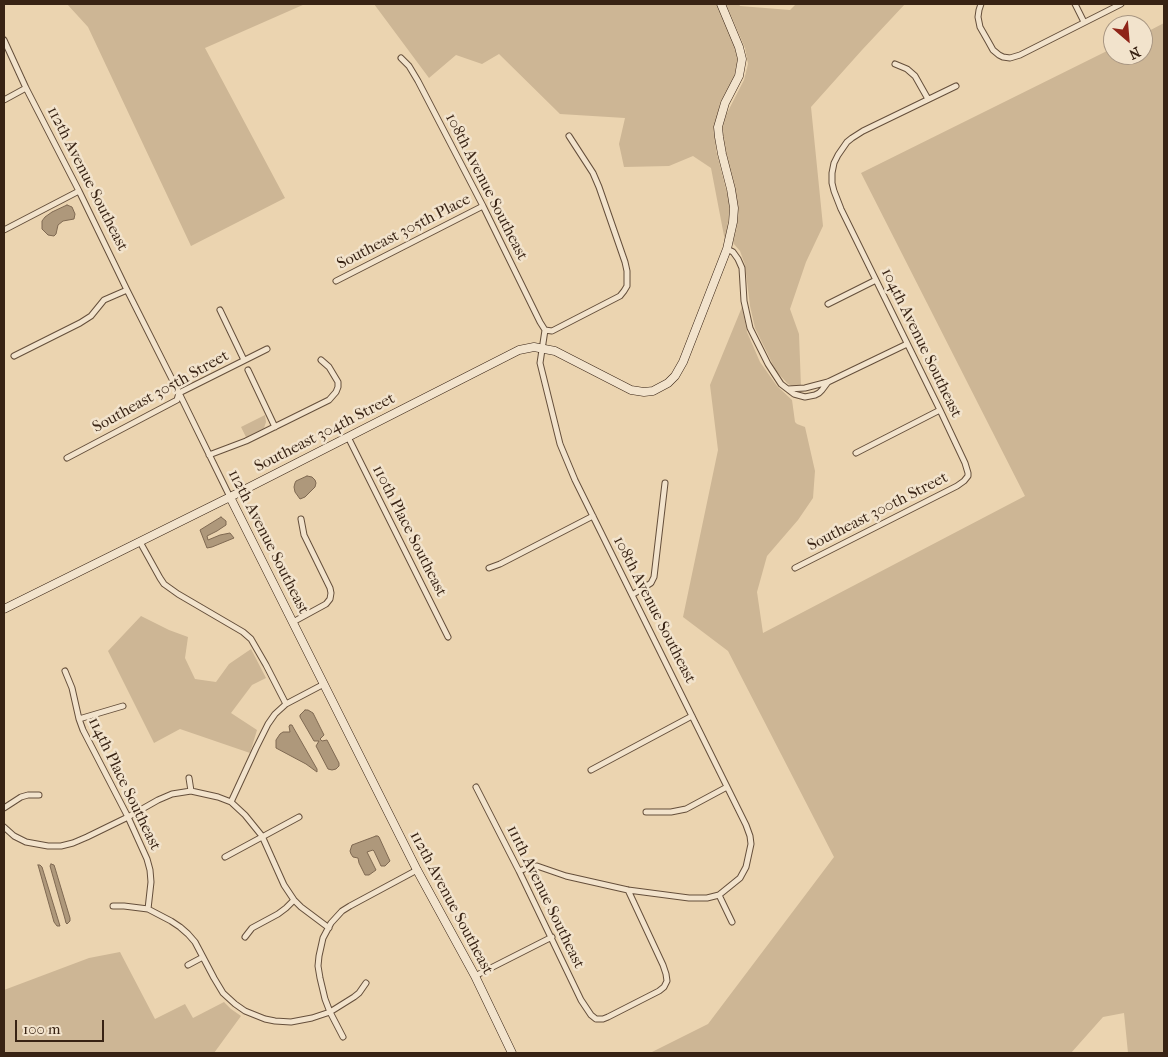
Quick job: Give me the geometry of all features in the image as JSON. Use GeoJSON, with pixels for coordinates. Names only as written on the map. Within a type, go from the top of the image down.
{"type":"FeatureCollection","features":[{"type":"Feature","properties":{"kind":"street"},"geometry":{"type":"LineString","coordinates":[[569,136],[594,173],[622,253],[627,271],[627,286],[620,296],[552,331],[545,330],[542,348],[555,351],[631,390],[653,391],[668,383],[675,376],[683,362],[727,249],[733,222],[734,208],[731,189],[722,154],[718,127],[725,103],[739,76],[742,59],[721,4]]}},
{"type":"Feature","properties":{"kind":"street"},"geometry":{"type":"LineString","coordinates":[[981,4],[978,13],[979,22],[993,50],[1005,58],[1020,55],[1121,4]]}},
{"type":"Feature","properties":{"kind":"street"},"geometry":{"type":"LineString","coordinates":[[1075,4],[1084,22]]}},
{"type":"Feature","properties":{"kind":"street","name":"112th Avenue Southeast"},"geometry":{"type":"LineString","coordinates":[[4,40],[26,88],[417,870],[475,976],[510,1053]]}},
{"type":"Feature","properties":{"kind":"street","name":"108th Avenue Southeast"},"geometry":{"type":"LineString","coordinates":[[401,58],[414,74],[545,330]]}},
{"type":"Feature","properties":{"kind":"street"},"geometry":{"type":"LineString","coordinates":[[895,64],[907,69],[915,76],[928,99],[956,86]]}},
{"type":"Feature","properties":{"kind":"street"},"geometry":{"type":"LineString","coordinates":[[4,100],[26,88]]}},
{"type":"Feature","properties":{"kind":"street","name":"104th Avenue Southeast"},"geometry":{"type":"LineString","coordinates":[[928,99],[856,135],[847,142],[834,163],[832,183],[849,225],[940,410],[968,473]]}},
{"type":"Feature","properties":{"kind":"street"},"geometry":{"type":"LineString","coordinates":[[4,230],[79,191]]}},
{"type":"Feature","properties":{"kind":"street","name":"Southeast 305th Place"},"geometry":{"type":"LineString","coordinates":[[336,281],[483,206]]}},
{"type":"Feature","properties":{"kind":"street"},"geometry":{"type":"LineString","coordinates":[[727,249],[733,252],[742,268],[746,314],[754,338],[781,384],[794,394],[805,397],[815,395],[828,382]]}},
{"type":"Feature","properties":{"kind":"street"},"geometry":{"type":"LineString","coordinates":[[828,304],[876,280]]}},
{"type":"Feature","properties":{"kind":"street"},"geometry":{"type":"LineString","coordinates":[[14,356],[80,323],[91,316],[104,300],[127,290]]}},
{"type":"Feature","properties":{"kind":"street"},"geometry":{"type":"LineString","coordinates":[[220,310],[244,360]]}},
{"type":"Feature","properties":{"kind":"street"},"geometry":{"type":"LineString","coordinates":[[788,389],[805,388],[828,382],[907,344]]}},
{"type":"Feature","properties":{"kind":"street","name":"Southeast 304th Street"},"geometry":{"type":"LineString","coordinates":[[4,609],[513,353],[526,348],[542,348]]}},
{"type":"Feature","properties":{"kind":"street","name":"108th Avenue Southeast"},"geometry":{"type":"LineString","coordinates":[[542,348],[540,363],[560,444],[575,480],[750,836],[749,856],[746,867],[740,878],[719,895]]}},
{"type":"Feature","properties":{"kind":"street","name":"Southeast 305th Street"},"geometry":{"type":"LineString","coordinates":[[67,458],[177,400],[179,392],[267,349]]}},
{"type":"Feature","properties":{"kind":"street"},"geometry":{"type":"LineString","coordinates":[[209,455],[246,442],[329,400],[336,392],[338,382],[329,367],[321,360]]}},
{"type":"Feature","properties":{"kind":"street"},"geometry":{"type":"LineString","coordinates":[[248,370],[275,428]]}},
{"type":"Feature","properties":{"kind":"street"},"geometry":{"type":"LineString","coordinates":[[856,452],[940,410]]}},
{"type":"Feature","properties":{"kind":"street","name":"110th Place Southeast"},"geometry":{"type":"LineString","coordinates":[[348,437],[448,637]]}},
{"type":"Feature","properties":{"kind":"street","name":"Southeast 300th Street"},"geometry":{"type":"LineString","coordinates":[[795,568],[957,486],[965,479],[968,473]]}},
{"type":"Feature","properties":{"kind":"street"},"geometry":{"type":"LineString","coordinates":[[632,595],[651,583],[654,577],[665,483]]}},
{"type":"Feature","properties":{"kind":"street"},"geometry":{"type":"LineString","coordinates":[[490,568],[593,516]]}},
{"type":"Feature","properties":{"kind":"street"},"geometry":{"type":"LineString","coordinates":[[293,622],[326,604],[330,599],[330,588],[304,535],[301,519]]}},
{"type":"Feature","properties":{"kind":"street"},"geometry":{"type":"LineString","coordinates":[[140,542],[160,578],[170,589],[243,632],[251,639],[286,704]]}},
{"type":"Feature","properties":{"kind":"street","name":"114th Place Southeast"},"geometry":{"type":"LineString","coordinates":[[65,671],[72,688],[79,719],[89,742],[144,852],[150,870],[151,887],[148,909]]}},
{"type":"Feature","properties":{"kind":"street"},"geometry":{"type":"LineString","coordinates":[[231,802],[268,724],[279,710],[286,704],[324,684]]}},
{"type":"Feature","properties":{"kind":"street"},"geometry":{"type":"LineString","coordinates":[[79,719],[124,706]]}},
{"type":"Feature","properties":{"kind":"street"},"geometry":{"type":"LineString","coordinates":[[591,770],[692,716]]}},
{"type":"Feature","properties":{"kind":"street"},"geometry":{"type":"LineString","coordinates":[[189,778],[191,791]]}},
{"type":"Feature","properties":{"kind":"street","name":"111th Avenue Southeast"},"geometry":{"type":"LineString","coordinates":[[476,787],[581,1000],[593,1017],[600,1019],[608,1017],[659,991],[667,981],[663,965],[628,890]]}},
{"type":"Feature","properties":{"kind":"street"},"geometry":{"type":"LineString","coordinates":[[646,812],[671,812],[686,809],[727,787]]}},
{"type":"Feature","properties":{"kind":"street"},"geometry":{"type":"LineString","coordinates":[[4,828],[26,842],[61,846],[73,843],[128,817],[164,797],[191,791],[208,794],[231,802],[245,815],[262,836],[284,884],[294,900],[300,907],[329,928]]}},
{"type":"Feature","properties":{"kind":"street"},"geometry":{"type":"LineString","coordinates":[[4,808],[21,797],[39,795]]}},
{"type":"Feature","properties":{"kind":"street"},"geometry":{"type":"LineString","coordinates":[[225,856],[299,817]]}},
{"type":"Feature","properties":{"kind":"street"},"geometry":{"type":"LineString","coordinates":[[519,871],[537,866],[566,876],[628,890],[689,898],[706,898],[719,895],[732,922]]}},
{"type":"Feature","properties":{"kind":"street"},"geometry":{"type":"LineString","coordinates":[[343,1036],[330,1012],[322,989],[318,966],[323,938],[337,916],[350,906],[417,870]]}},
{"type":"Feature","properties":{"kind":"street"},"geometry":{"type":"LineString","coordinates":[[245,936],[252,928],[278,914],[294,900]]}},
{"type":"Feature","properties":{"kind":"street"},"geometry":{"type":"LineString","coordinates":[[113,906],[148,909],[171,920],[188,934],[194,942],[223,993],[235,1004],[255,1016],[275,1021],[291,1022],[312,1018],[330,1012],[354,997],[366,983]]}},
{"type":"Feature","properties":{"kind":"street"},"geometry":{"type":"LineString","coordinates":[[475,976],[552,938]]}},
{"type":"Feature","properties":{"kind":"street"},"geometry":{"type":"LineString","coordinates":[[188,965],[203,957]]}},
{"type":"Feature","properties":{"kind":"shaded area"},"geometry":{"type":"Polygon","coordinates":[[[67,4],[305,4],[205,48],[285,198],[191,246],[88,27],[67,4]]]}},
{"type":"Feature","properties":{"kind":"shaded area"},"geometry":{"type":"Polygon","coordinates":[[[374,4],[717,4],[738,50],[734,78],[720,103],[715,126],[716,150],[729,201],[725,241],[711,168],[693,156],[669,166],[624,167],[619,144],[625,118],[560,114],[499,54],[482,64],[456,55],[429,78],[374,4]]]}},
{"type":"Feature","properties":{"kind":"shaded area"},"geometry":{"type":"Polygon","coordinates":[[[726,4],[790,10],[796,4],[905,4],[811,107],[823,226],[806,262],[790,309],[799,334],[801,387],[794,387],[788,384],[776,371],[755,328],[745,265],[740,251],[733,243],[737,226],[737,208],[722,131],[726,115],[744,80],[748,64],[745,48],[726,4]]]}},
{"type":"Feature","properties":{"kind":"shaded area"},"geometry":{"type":"Polygon","coordinates":[[[1164,23],[1164,1053],[1128,1053],[1124,1013],[1103,1017],[1071,1053],[650,1053],[708,1024],[834,857],[728,651],[683,617],[718,450],[710,385],[742,307],[747,332],[760,362],[777,386],[792,400],[795,422],[805,427],[815,471],[813,498],[798,520],[767,556],[757,592],[763,633],[1025,496],[861,173],[1103,53],[1103,65],[1153,65],[1153,29],[1164,23]]]}},
{"type":"Feature","properties":{"kind":"shaded area"},"geometry":{"type":"Polygon","coordinates":[[[67,205],[72,207],[75,214],[74,219],[63,221],[58,225],[54,236],[48,235],[42,229],[42,221],[52,212],[67,205]]]}},
{"type":"Feature","properties":{"kind":"shaded area"},"geometry":{"type":"Polygon","coordinates":[[[265,415],[266,422],[264,428],[246,437],[241,427],[265,415]]]}},
{"type":"Feature","properties":{"kind":"shaded area"},"geometry":{"type":"Polygon","coordinates":[[[307,476],[315,480],[315,487],[305,497],[300,499],[295,492],[295,483],[307,476]]]}},
{"type":"Feature","properties":{"kind":"shaded area"},"geometry":{"type":"Polygon","coordinates":[[[221,517],[226,521],[226,525],[207,536],[208,540],[230,533],[234,538],[207,548],[200,530],[221,517]]]}},
{"type":"Feature","properties":{"kind":"shaded area"},"geometry":{"type":"Polygon","coordinates":[[[141,616],[188,637],[185,658],[195,679],[216,682],[229,664],[251,649],[266,678],[252,685],[231,713],[257,730],[250,753],[180,729],[154,743],[108,651],[141,616]]]}},
{"type":"Feature","properties":{"kind":"shaded area"},"geometry":{"type":"Polygon","coordinates":[[[305,710],[313,713],[324,735],[320,739],[322,741],[327,740],[339,763],[336,769],[328,769],[316,746],[319,741],[314,741],[300,717],[305,710]]]}},
{"type":"Feature","properties":{"kind":"shaded area"},"geometry":{"type":"Polygon","coordinates":[[[290,725],[292,725],[317,772],[276,748],[276,740],[283,732],[290,732],[290,725]]]}},
{"type":"Feature","properties":{"kind":"shaded area"},"geometry":{"type":"Polygon","coordinates":[[[376,836],[379,837],[390,861],[385,866],[381,866],[373,850],[367,852],[376,870],[369,875],[365,875],[358,858],[353,857],[350,851],[352,845],[376,836]]]}},
{"type":"Feature","properties":{"kind":"shaded area"},"geometry":{"type":"Polygon","coordinates":[[[51,864],[54,865],[70,918],[67,924],[50,866],[51,864]]]}},
{"type":"Feature","properties":{"kind":"shaded area"},"geometry":{"type":"Polygon","coordinates":[[[38,865],[42,867],[60,926],[57,926],[54,922],[38,865]]]}},
{"type":"Feature","properties":{"kind":"shaded area"},"geometry":{"type":"Polygon","coordinates":[[[120,952],[155,1019],[185,1004],[193,1018],[224,1002],[241,1016],[214,1053],[4,1053],[4,990],[89,958],[120,952]]]}}]}
